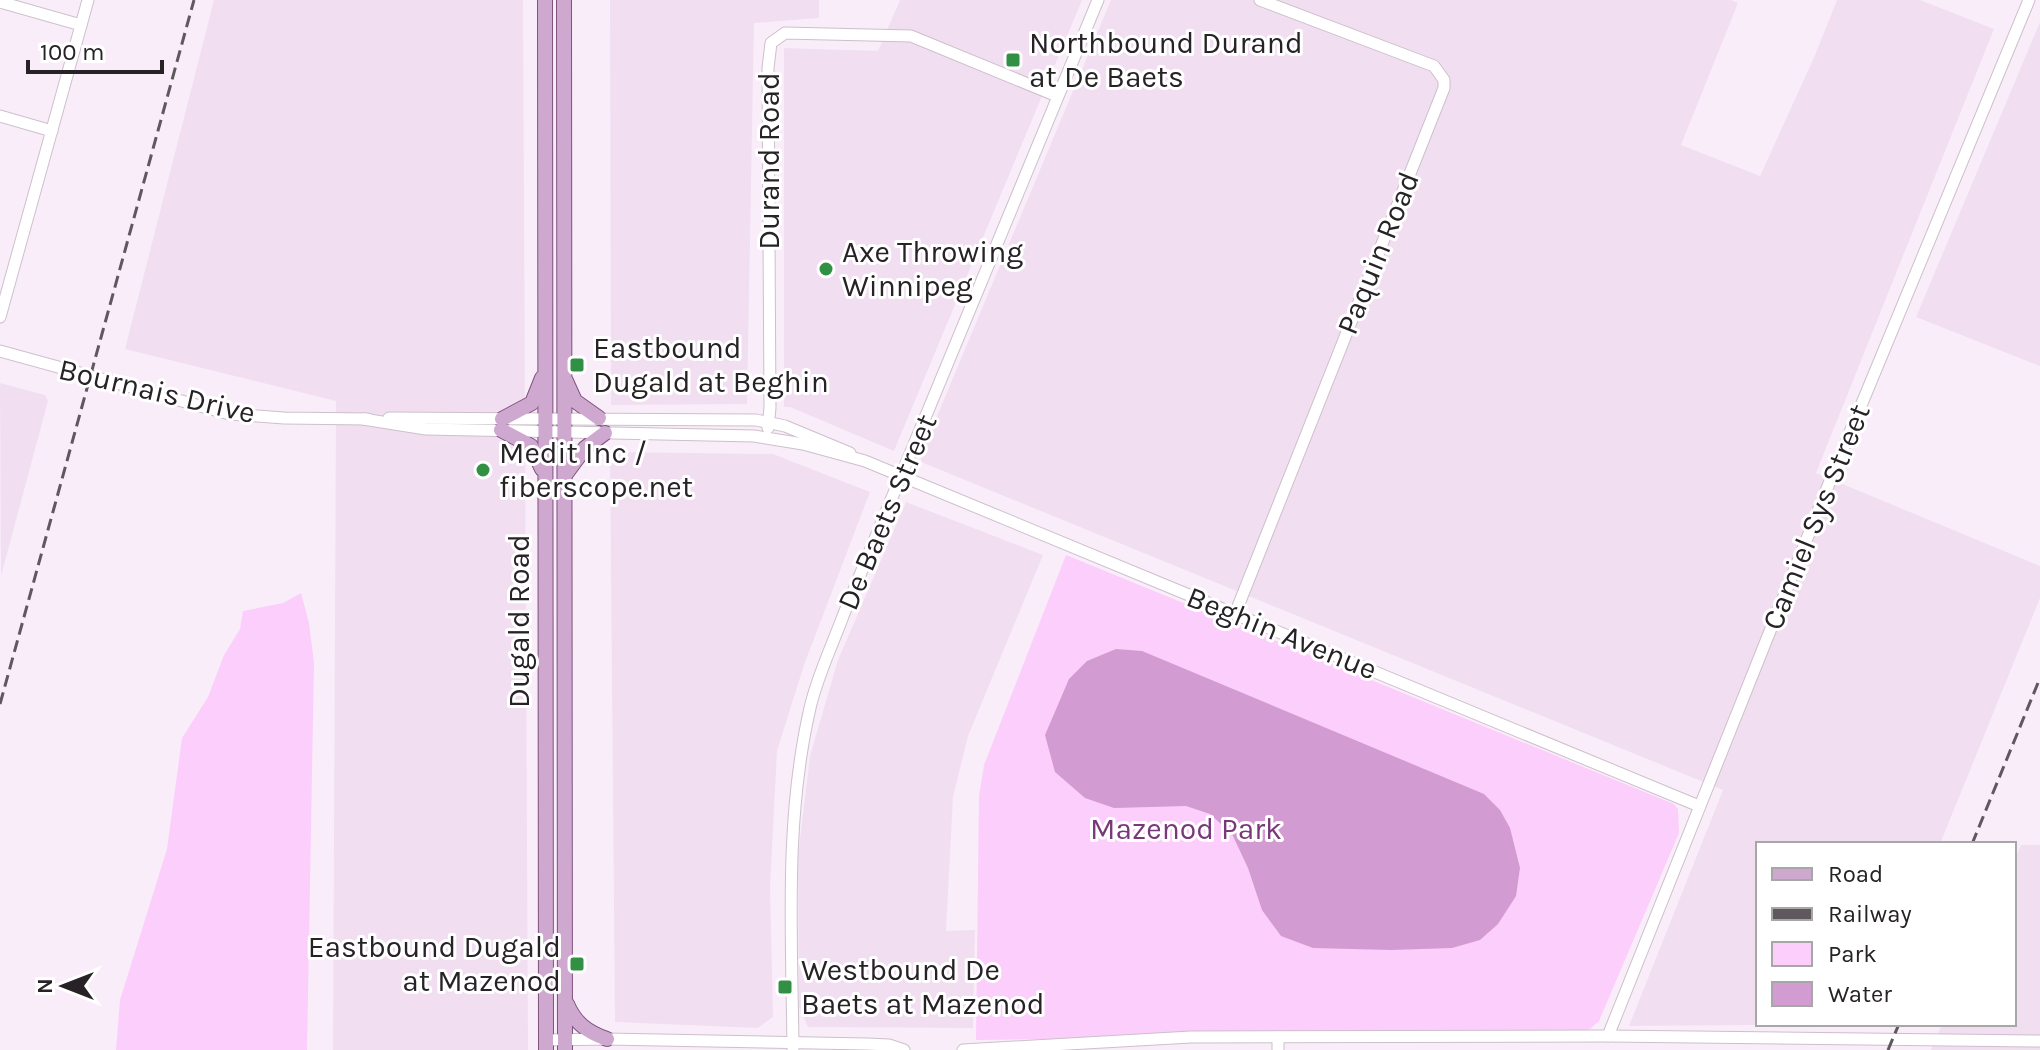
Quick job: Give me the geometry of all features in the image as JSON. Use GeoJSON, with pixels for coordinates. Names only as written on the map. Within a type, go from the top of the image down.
{"type":"FeatureCollection","features":[{"type":"Feature","properties":{"kind":"main road","name":"Dugald Road"},"geometry":{"type":"LineString","coordinates":[[545,0],[546,1045]]}},
{"type":"Feature","properties":{"kind":"main road","name":"Dugald Road"},"geometry":{"type":"LineString","coordinates":[[564,0],[565,1044]]}},
{"type":"Feature","properties":{"kind":"main road"},"geometry":{"type":"LineString","coordinates":[[544,480],[539,459],[531,446],[501,425],[532,403],[546,366]]}},
{"type":"Feature","properties":{"kind":"main road"},"geometry":{"type":"LineString","coordinates":[[564,377],[575,401],[599,418]]}},
{"type":"Feature","properties":{"kind":"main road"},"geometry":{"type":"LineString","coordinates":[[565,475],[585,448],[605,433]]}},
{"type":"Feature","properties":{"kind":"main road"},"geometry":{"type":"LineString","coordinates":[[565,999],[580,1025],[607,1039]]}},
{"type":"Feature","properties":{"kind":"street"},"geometry":{"type":"LineString","coordinates":[[0,317],[88,0]]}},
{"type":"Feature","properties":{"kind":"street","name":"De Baets Street"},"geometry":{"type":"LineString","coordinates":[[793,1047],[791,856],[794,804],[811,706],[843,616],[1098,0]]}},
{"type":"Feature","properties":{"kind":"street","name":"Paquin Road"},"geometry":{"type":"LineString","coordinates":[[1235,614],[1444,88],[1444,80],[1434,66],[1260,0]]}},
{"type":"Feature","properties":{"kind":"street","name":"Camiel Sys Street"},"geometry":{"type":"LineString","coordinates":[[1608,1036],[2029,0]]}},
{"type":"Feature","properties":{"kind":"street"},"geometry":{"type":"LineString","coordinates":[[0,2],[81,25]]}},
{"type":"Feature","properties":{"kind":"street","name":"Durand Road"},"geometry":{"type":"LineString","coordinates":[[766,438],[768,68],[771,43],[785,33],[911,36],[1057,96]]}},
{"type":"Feature","properties":{"kind":"street"},"geometry":{"type":"LineString","coordinates":[[0,116],[52,131]]}},
{"type":"Feature","properties":{"kind":"street","name":"Bournais Drive"},"geometry":{"type":"LineString","coordinates":[[0,351],[187,404],[252,416],[363,419],[425,416],[501,425],[546,424]]}},
{"type":"Feature","properties":{"kind":"street","name":"Beghin Avenue"},"geometry":{"type":"LineString","coordinates":[[564,425],[599,418],[741,419],[785,426],[1699,806]]}},
{"type":"Feature","properties":{"kind":"street","name":"Beghin Avenue"},"geometry":{"type":"LineString","coordinates":[[546,424],[605,433],[716,434],[766,438],[865,461]]}},
{"type":"Feature","properties":{"kind":"street"},"geometry":{"type":"LineString","coordinates":[[963,1050],[1191,1037],[1608,1036],[2040,1041]]}},
{"type":"Feature","properties":{"kind":"street"},"geometry":{"type":"LineString","coordinates":[[1278,1037],[1278,1050]]}},
{"type":"Feature","properties":{"kind":"street"},"geometry":{"type":"LineString","coordinates":[[546,1045],[607,1039],[793,1047],[878,1045],[904,1050]]}},
{"type":"Feature","properties":{"kind":"shaded area"},"geometry":{"type":"Polygon","coordinates":[[[214,0],[523,0],[528,1050],[333,1050],[336,401],[125,349],[214,0]]]}},
{"type":"Feature","properties":{"kind":"shaded area"},"geometry":{"type":"Polygon","coordinates":[[[610,0],[819,0],[819,18],[754,23],[747,404],[611,405],[610,0]]]}},
{"type":"Feature","properties":{"kind":"shaded area"},"geometry":{"type":"Polygon","coordinates":[[[900,0],[1082,0],[894,451],[784,407],[784,48],[878,51],[900,0]]]}},
{"type":"Feature","properties":{"kind":"shaded area"},"geometry":{"type":"Polygon","coordinates":[[[1111,0],[1731,0],[1738,3],[1681,145],[1760,176],[1837,0],[1920,0],[1994,29],[1816,473],[2040,566],[2040,598],[1941,842],[1756,842],[1756,1025],[1629,1026],[1723,790],[921,462],[922,452],[1111,0]]]}},
{"type":"Feature","properties":{"kind":"shaded area"},"geometry":{"type":"Polygon","coordinates":[[[2040,22],[2040,366],[1916,317],[2040,22]]]}},
{"type":"Feature","properties":{"kind":"shaded area"},"geometry":{"type":"Polygon","coordinates":[[[0,383],[45,395],[48,401],[1,576],[0,383]]]}},
{"type":"Feature","properties":{"kind":"shaded area"},"geometry":{"type":"Polygon","coordinates":[[[610,452],[773,454],[870,492],[804,665],[777,751],[770,886],[773,1017],[758,1028],[615,1022],[610,452]]]}},
{"type":"Feature","properties":{"kind":"shaded area"},"geometry":{"type":"Polygon","coordinates":[[[906,502],[1043,555],[968,736],[953,797],[946,931],[975,930],[973,1028],[808,1027],[799,1007],[798,856],[810,756],[838,660],[906,502]]]}},
{"type":"Feature","properties":{"kind":"shaded area"},"geometry":{"type":"Polygon","coordinates":[[[2021,845],[2040,845],[2040,1050],[1931,1050],[1941,1026],[2016,1026],[2016,856],[2021,845]]]}},
{"type":"Feature","properties":{"kind":"green space","name":"Mazenod Park"},"geometry":{"type":"Polygon","coordinates":[[[1066,555],[1674,804],[1678,809],[1679,833],[1599,1021],[1590,1029],[1577,1032],[976,1040],[979,796],[984,765],[1066,555]]]}},
{"type":"Feature","properties":{"kind":"green space"},"geometry":{"type":"Polygon","coordinates":[[[301,593],[314,663],[307,1050],[116,1050],[120,1000],[167,849],[182,738],[208,697],[224,655],[240,629],[243,611],[283,603],[301,593]]]}},
{"type":"Feature","properties":{"kind":"water"},"geometry":{"type":"Polygon","coordinates":[[[1116,649],[1142,651],[1484,794],[1500,810],[1510,828],[1520,868],[1516,896],[1498,924],[1480,940],[1452,948],[1313,948],[1281,936],[1262,910],[1232,834],[1210,814],[1186,806],[1114,808],[1085,798],[1055,772],[1045,735],[1069,679],[1087,661],[1116,649]]]}},
{"type":"Feature","properties":{"kind":"railway"},"geometry":{"type":"LineString","coordinates":[[0,704],[194,0]]}},
{"type":"Feature","properties":{"kind":"railway"},"geometry":{"type":"LineString","coordinates":[[1973,842],[2040,678]]}},
{"type":"Feature","properties":{"kind":"railway"},"geometry":{"type":"LineString","coordinates":[[1888,1050],[1898,1026]]}},
{"type":"Feature","properties":{"kind":"place","name":"Northbound Durand at De Baets"},"geometry":{"type":"Point","coordinates":[1013,60]}},
{"type":"Feature","properties":{"kind":"place","name":"Axe Throwing Winnipeg"},"geometry":{"type":"Point","coordinates":[826,269]}},
{"type":"Feature","properties":{"kind":"place","name":"Eastbound Dugald at Beghin"},"geometry":{"type":"Point","coordinates":[577,365]}},
{"type":"Feature","properties":{"kind":"place","name":"Medit Inc / fiberscope.net"},"geometry":{"type":"Point","coordinates":[483,470]}},
{"type":"Feature","properties":{"kind":"place","name":"Eastbound Dugald at Mazenod"},"geometry":{"type":"Point","coordinates":[577,964]}},
{"type":"Feature","properties":{"kind":"place","name":"Westbound De Baets at Mazenod"},"geometry":{"type":"Point","coordinates":[785,987]}}]}
